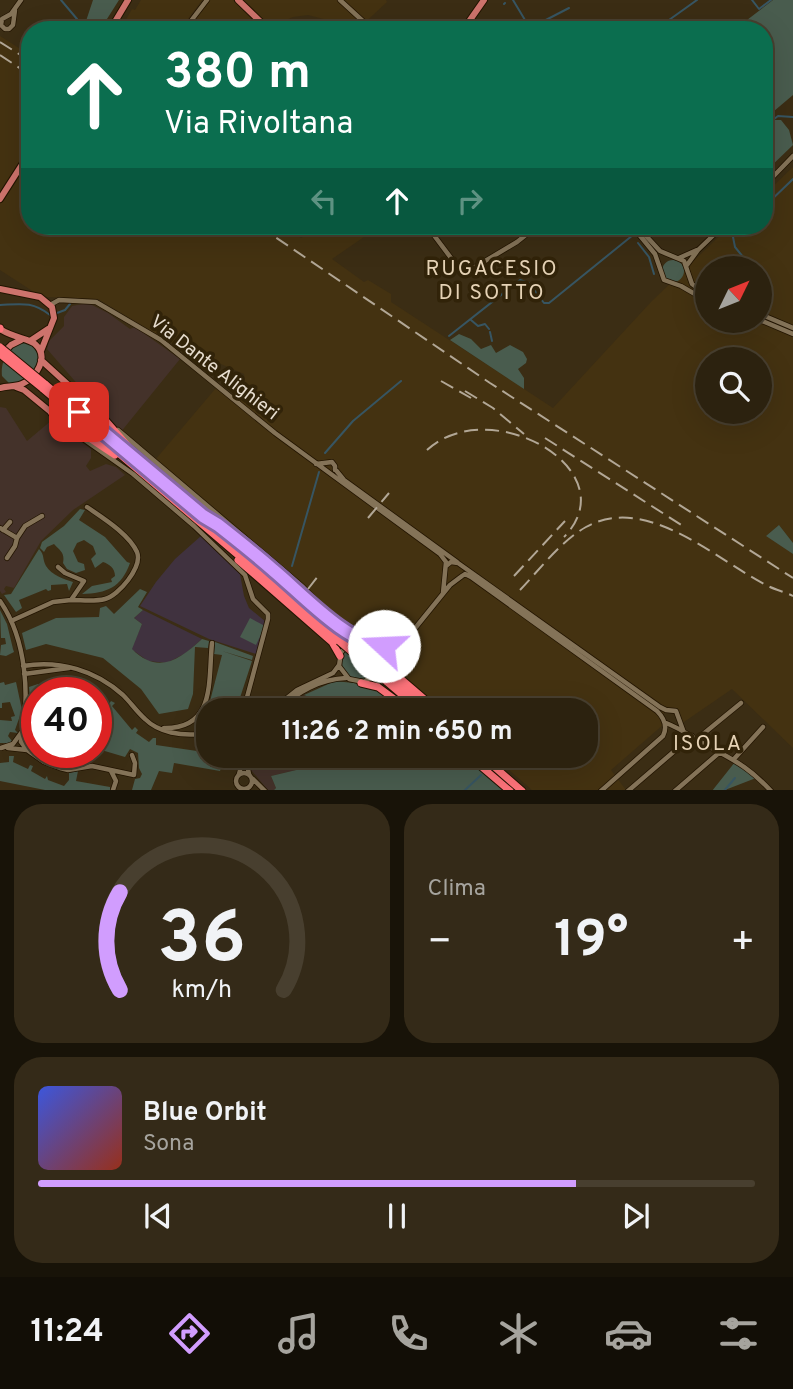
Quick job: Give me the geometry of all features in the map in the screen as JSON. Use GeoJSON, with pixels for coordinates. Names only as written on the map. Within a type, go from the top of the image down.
{"type":"FeatureCollection","features":[{"type":"Feature","properties":{"kind":"highway"},"geometry":{"type":"LineString","coordinates":[[0,347],[161,488]]}},
{"type":"Feature","properties":{"kind":"highway"},"geometry":{"type":"LineString","coordinates":[[0,356],[44,386],[408,698]]}},
{"type":"Feature","properties":{"kind":"highway"},"geometry":{"type":"LineString","coordinates":[[52,412],[190,509],[218,525],[337,623]]}},
{"type":"Feature","properties":{"kind":"highway"},"geometry":{"type":"LineString","coordinates":[[99,413],[251,571],[332,642],[339,660]]}},
{"type":"Feature","properties":{"kind":"highway"},"geometry":{"type":"LineString","coordinates":[[203,516],[341,639]]}},
{"type":"Feature","properties":{"kind":"highway"},"geometry":{"type":"LineString","coordinates":[[381,661],[423,698]]}},
{"type":"Feature","properties":{"kind":"highway"},"geometry":{"type":"LineString","coordinates":[[388,680],[412,698]]}},
{"type":"Feature","properties":{"kind":"highway"},"geometry":{"type":"LineString","coordinates":[[361,683],[378,687],[393,698]]}},
{"type":"Feature","properties":{"kind":"highway"},"geometry":{"type":"LineString","coordinates":[[485,768],[512,790]]}},
{"type":"Feature","properties":{"kind":"highway"},"geometry":{"type":"LineString","coordinates":[[497,768],[524,790]]}},
{"type":"Feature","properties":{"kind":"highway"},"geometry":{"type":"LineString","coordinates":[[501,768],[524,790]]}},
{"type":"Feature","properties":{"kind":"main road"},"geometry":{"type":"LineString","coordinates":[[115,21],[128,0]]}},
{"type":"Feature","properties":{"kind":"main road"},"geometry":{"type":"LineString","coordinates":[[238,0],[260,21]]}},
{"type":"Feature","properties":{"kind":"main road"},"geometry":{"type":"LineString","coordinates":[[469,21],[484,0]]}},
{"type":"Feature","properties":{"kind":"main road"},"geometry":{"type":"LineString","coordinates":[[0,199],[21,166]]}},
{"type":"Feature","properties":{"kind":"main road"},"geometry":{"type":"LineString","coordinates":[[0,289],[40,297],[50,305],[54,313],[39,368],[23,384],[0,388]]}},
{"type":"Feature","properties":{"kind":"main road"},"geometry":{"type":"LineString","coordinates":[[0,356],[12,343],[26,340],[50,328]]}},
{"type":"Feature","properties":{"kind":"main road"},"geometry":{"type":"LineString","coordinates":[[0,329],[37,346],[41,357],[99,413]]}},
{"type":"Feature","properties":{"kind":"main road"},"geometry":{"type":"LineString","coordinates":[[0,379],[24,390],[52,412]]}},
{"type":"Feature","properties":{"kind":"street"},"geometry":{"type":"LineString","coordinates":[[11,18],[21,0]]}},
{"type":"Feature","properties":{"kind":"street"},"geometry":{"type":"LineString","coordinates":[[191,21],[207,0]]}},
{"type":"Feature","properties":{"kind":"street"},"geometry":{"type":"LineString","coordinates":[[340,0],[363,21]]}},
{"type":"Feature","properties":{"kind":"street"},"geometry":{"type":"LineString","coordinates":[[773,177],[793,156]]}},
{"type":"Feature","properties":{"kind":"street"},"geometry":{"type":"LineString","coordinates":[[434,235],[465,273],[526,235]]}},
{"type":"Feature","properties":{"kind":"street"},"geometry":{"type":"LineString","coordinates":[[641,235],[653,250],[664,281],[676,284],[695,295]]}},
{"type":"Feature","properties":{"kind":"street"},"geometry":{"type":"LineString","coordinates":[[643,235],[660,251],[676,257],[687,269],[695,286]]}},
{"type":"Feature","properties":{"kind":"street"},"geometry":{"type":"LineString","coordinates":[[676,284],[683,281],[698,250],[714,235]]}},
{"type":"Feature","properties":{"kind":"street"},"geometry":{"type":"LineString","coordinates":[[660,269],[664,260],[698,250]]}},
{"type":"Feature","properties":{"kind":"street","name":"Via Dante Alighieri"},"geometry":{"type":"LineString","coordinates":[[50,305],[59,300],[96,302],[160,340],[316,464],[326,467]]}},
{"type":"Feature","properties":{"kind":"street"},"geometry":{"type":"LineString","coordinates":[[772,319],[793,328]]}},
{"type":"Feature","properties":{"kind":"street"},"geometry":{"type":"LineString","coordinates":[[772,325],[793,334]]}},
{"type":"Feature","properties":{"kind":"street"},"geometry":{"type":"LineString","coordinates":[[52,412],[68,428],[133,474],[194,526],[245,575],[253,599],[268,614],[247,698]]}},
{"type":"Feature","properties":{"kind":"street"},"geometry":{"type":"LineString","coordinates":[[99,413],[303,587],[337,623],[373,645],[400,642]]}},
{"type":"Feature","properties":{"kind":"street"},"geometry":{"type":"LineString","coordinates":[[333,471],[332,463],[326,467],[431,545],[666,710],[676,711],[683,730]]}},
{"type":"Feature","properties":{"kind":"street"},"geometry":{"type":"LineString","coordinates":[[11,621],[53,602],[102,600],[110,597],[129,580],[137,559],[136,551],[113,525],[87,508]]}},
{"type":"Feature","properties":{"kind":"street"},"geometry":{"type":"LineString","coordinates":[[7,558],[25,526],[42,516]]}},
{"type":"Feature","properties":{"kind":"street"},"geometry":{"type":"LineString","coordinates":[[10,522],[1,529],[16,538]]}},
{"type":"Feature","properties":{"kind":"street"},"geometry":{"type":"LineString","coordinates":[[431,545],[443,557],[446,567],[443,593]]}},
{"type":"Feature","properties":{"kind":"street"},"geometry":{"type":"LineString","coordinates":[[446,567],[451,562],[459,564],[463,570],[462,576]]}},
{"type":"Feature","properties":{"kind":"street"},"geometry":{"type":"LineString","coordinates":[[58,567],[84,581],[71,600]]}},
{"type":"Feature","properties":{"kind":"street"},"geometry":{"type":"LineString","coordinates":[[293,698],[329,681],[347,678],[361,683],[376,676],[381,661],[416,627],[443,593],[465,574],[664,720],[751,770],[771,790]]}},
{"type":"Feature","properties":{"kind":"street"},"geometry":{"type":"LineString","coordinates":[[446,575],[451,580],[456,580]]}},
{"type":"Feature","properties":{"kind":"street"},"geometry":{"type":"LineString","coordinates":[[0,601],[11,621],[23,666],[26,703],[24,726],[18,744]]}},
{"type":"Feature","properties":{"kind":"street"},"geometry":{"type":"LineString","coordinates":[[287,698],[297,690],[335,672],[348,645],[363,641]]}},
{"type":"Feature","properties":{"kind":"street"},"geometry":{"type":"LineString","coordinates":[[206,698],[212,643]]}},
{"type":"Feature","properties":{"kind":"street"},"geometry":{"type":"LineString","coordinates":[[373,645],[381,661]]}},
{"type":"Feature","properties":{"kind":"street"},"geometry":{"type":"LineString","coordinates":[[339,660],[347,678]]}},
{"type":"Feature","properties":{"kind":"street"},"geometry":{"type":"LineString","coordinates":[[23,666],[44,663],[73,668],[100,678],[156,727],[176,733],[196,734]]}},
{"type":"Feature","properties":{"kind":"street"},"geometry":{"type":"LineString","coordinates":[[24,674],[73,668]]}},
{"type":"Feature","properties":{"kind":"street"},"geometry":{"type":"LineString","coordinates":[[628,790],[741,703]]}},
{"type":"Feature","properties":{"kind":"street"},"geometry":{"type":"LineString","coordinates":[[663,736],[666,729],[666,710]]}},
{"type":"Feature","properties":{"kind":"street"},"geometry":{"type":"LineString","coordinates":[[156,727],[182,726],[196,719]]}},
{"type":"Feature","properties":{"kind":"street"},"geometry":{"type":"LineString","coordinates":[[601,790],[678,720]]}},
{"type":"Feature","properties":{"kind":"street"},"geometry":{"type":"LineString","coordinates":[[734,759],[763,727]]}},
{"type":"Feature","properties":{"kind":"street"},"geometry":{"type":"LineString","coordinates":[[1,748],[18,744],[44,762],[68,770],[92,766],[134,775],[132,755]]}},
{"type":"Feature","properties":{"kind":"street"},"geometry":{"type":"LineString","coordinates":[[675,790],[720,752]]}},
{"type":"Feature","properties":{"kind":"street"},"geometry":{"type":"LineString","coordinates":[[233,790],[241,768]]}},
{"type":"Feature","properties":{"kind":"street"},"geometry":{"type":"LineString","coordinates":[[245,789],[251,777],[248,768]]}},
{"type":"Feature","properties":{"kind":"street"},"geometry":{"type":"LineString","coordinates":[[110,770],[116,781],[113,790]]}},
{"type":"Feature","properties":{"kind":"street"},"geometry":{"type":"LineString","coordinates":[[239,774],[246,773],[265,790]]}},
{"type":"Feature","properties":{"kind":"street"},"geometry":{"type":"LineString","coordinates":[[236,784],[245,789],[258,787],[265,790]]}},
{"type":"Feature","properties":{"kind":"shaded area"},"geometry":{"type":"Polygon","coordinates":[[[141,0],[202,0],[187,21],[125,21],[132,9],[135,10],[141,0]]]}},
{"type":"Feature","properties":{"kind":"shaded area"},"geometry":{"type":"Polygon","coordinates":[[[210,0],[234,0],[257,21],[194,21],[210,0]]]}},
{"type":"Feature","properties":{"kind":"shaded area"},"geometry":{"type":"Polygon","coordinates":[[[241,0],[387,2],[367,21],[332,21],[308,15],[283,21],[263,21],[241,0]]]}},
{"type":"Feature","properties":{"kind":"shaded area"},"geometry":{"type":"Polygon","coordinates":[[[0,36],[21,49],[21,235],[297,235],[301,238],[306,235],[367,235],[332,259],[364,282],[368,280],[391,294],[391,302],[553,408],[651,302],[695,260],[695,333],[772,333],[772,256],[699,256],[721,235],[773,235],[773,186],[793,167],[793,543],[779,525],[766,536],[793,554],[793,748],[732,689],[681,724],[678,711],[667,709],[661,717],[664,724],[611,770],[626,790],[532,790],[507,768],[598,768],[598,698],[428,698],[340,617],[155,460],[216,388],[233,399],[245,384],[244,374],[168,341],[98,299],[47,297],[34,292],[0,270],[0,36]]]}},
{"type":"Feature","properties":{"kind":"shaded area"},"geometry":{"type":"Polygon","coordinates":[[[88,303],[130,329],[135,327],[180,359],[120,433],[47,349],[49,341],[64,326],[64,317],[72,306],[88,303]]]}},
{"type":"Feature","properties":{"kind":"shaded area"},"geometry":{"type":"Polygon","coordinates":[[[0,407],[6,408],[27,441],[52,420],[91,449],[91,458],[86,466],[90,471],[106,464],[116,467],[125,475],[73,510],[41,541],[14,588],[6,586],[6,592],[2,594],[0,591],[0,407]]]}},
{"type":"Feature","properties":{"kind":"shaded area"},"geometry":{"type":"Polygon","coordinates":[[[201,536],[240,574],[249,608],[266,622],[256,654],[209,639],[140,606],[175,559],[201,536]]]}},
{"type":"Feature","properties":{"kind":"shaded area"},"geometry":{"type":"Polygon","coordinates":[[[143,610],[202,639],[186,653],[167,663],[148,661],[131,649],[142,624],[134,618],[143,610]]]}},
{"type":"Feature","properties":{"kind":"shaded area"},"geometry":{"type":"Polygon","coordinates":[[[250,768],[305,768],[271,776],[276,788],[274,790],[268,790],[250,768]]]}},
{"type":"Feature","properties":{"kind":"green space"},"geometry":{"type":"Polygon","coordinates":[[[93,0],[119,0],[106,21],[86,21],[93,0]]]}},
{"type":"Feature","properties":{"kind":"green space"},"geometry":{"type":"Polygon","coordinates":[[[773,0],[793,0],[793,95],[773,112],[773,21],[746,21],[773,0]]]}},
{"type":"Feature","properties":{"kind":"green space"},"geometry":{"type":"Polygon","coordinates":[[[781,120],[789,130],[793,145],[773,164],[773,121],[781,120]]]}},
{"type":"Feature","properties":{"kind":"green space"},"geometry":{"type":"Polygon","coordinates":[[[673,260],[681,263],[684,271],[681,279],[673,282],[665,279],[662,271],[665,263],[673,260]]]}},
{"type":"Feature","properties":{"kind":"green space"},"geometry":{"type":"Polygon","coordinates":[[[459,334],[471,339],[481,349],[491,345],[496,353],[510,345],[523,352],[526,363],[518,369],[524,378],[524,389],[450,340],[459,334]]]}},
{"type":"Feature","properties":{"kind":"green space"},"geometry":{"type":"Polygon","coordinates":[[[28,343],[38,355],[35,370],[19,382],[9,383],[2,376],[5,358],[16,345],[28,343]]]}},
{"type":"Feature","properties":{"kind":"green space"},"geometry":{"type":"Polygon","coordinates":[[[80,509],[85,510],[79,520],[105,537],[130,563],[122,578],[112,588],[82,594],[92,586],[112,582],[111,579],[115,576],[111,567],[103,562],[95,568],[91,559],[96,554],[93,546],[84,540],[77,543],[73,551],[78,562],[84,564],[85,570],[76,573],[67,569],[63,563],[63,554],[54,544],[44,552],[40,548],[42,542],[64,526],[80,509]]]}},
{"type":"Feature","properties":{"kind":"green space"},"geometry":{"type":"Polygon","coordinates":[[[779,525],[793,543],[793,554],[766,536],[779,525]]]}},
{"type":"Feature","properties":{"kind":"green space"},"geometry":{"type":"Polygon","coordinates":[[[39,549],[48,569],[73,582],[69,591],[67,584],[51,585],[51,590],[46,589],[19,600],[22,608],[16,612],[4,595],[11,594],[39,549]]]}},
{"type":"Feature","properties":{"kind":"green space"},"geometry":{"type":"Polygon","coordinates":[[[140,589],[147,592],[138,607],[143,610],[134,618],[142,624],[132,649],[142,657],[160,663],[168,662],[202,639],[209,641],[208,648],[195,647],[193,694],[188,709],[159,714],[141,689],[103,658],[46,644],[26,650],[22,633],[56,618],[99,617],[100,608],[106,606],[114,614],[140,589]]]}},
{"type":"Feature","properties":{"kind":"green space"},"geometry":{"type":"Polygon","coordinates":[[[0,610],[7,624],[14,652],[6,656],[0,655],[1,645],[6,644],[5,638],[1,638],[0,610]]]}},
{"type":"Feature","properties":{"kind":"green space"},"geometry":{"type":"Polygon","coordinates":[[[250,618],[265,626],[256,645],[240,637],[250,618]]]}},
{"type":"Feature","properties":{"kind":"green space"},"geometry":{"type":"Polygon","coordinates":[[[215,642],[253,656],[252,660],[222,651],[252,661],[240,698],[211,698],[222,655],[214,654],[215,642]]]}},
{"type":"Feature","properties":{"kind":"green space"},"geometry":{"type":"Polygon","coordinates":[[[360,644],[373,649],[378,662],[373,675],[360,680],[347,675],[342,662],[347,649],[360,644]]]}},
{"type":"Feature","properties":{"kind":"green space"},"geometry":{"type":"Polygon","coordinates":[[[335,681],[381,686],[403,698],[311,698],[304,695],[335,681]]]}},
{"type":"Feature","properties":{"kind":"green space"},"geometry":{"type":"Polygon","coordinates":[[[4,682],[5,685],[16,682],[21,705],[15,730],[18,733],[10,732],[8,736],[12,741],[9,743],[0,743],[0,720],[12,721],[11,717],[15,716],[10,702],[2,703],[0,708],[0,683],[4,682]]]}},
{"type":"Feature","properties":{"kind":"green space"},"geometry":{"type":"Polygon","coordinates":[[[112,706],[132,730],[135,727],[138,730],[136,733],[149,742],[156,738],[156,745],[196,751],[196,767],[174,763],[172,773],[159,771],[151,790],[132,790],[135,779],[142,774],[138,753],[130,749],[125,757],[112,753],[112,706]]]}},
{"type":"Feature","properties":{"kind":"green space"},"geometry":{"type":"Polygon","coordinates":[[[9,756],[14,756],[13,762],[21,768],[32,768],[31,771],[45,779],[47,776],[48,780],[64,786],[69,780],[69,773],[78,771],[76,781],[110,787],[110,790],[45,790],[0,781],[0,763],[9,762],[9,756]]]}},
{"type":"Feature","properties":{"kind":"green space"},"geometry":{"type":"Polygon","coordinates":[[[735,762],[756,778],[725,790],[713,790],[735,762]]]}},
{"type":"Feature","properties":{"kind":"green space"},"geometry":{"type":"Polygon","coordinates":[[[305,768],[485,768],[511,790],[274,790],[276,788],[271,776],[305,768]]]}},
{"type":"Feature","properties":{"kind":"waterway"},"geometry":{"type":"LineString","coordinates":[[61,0],[77,19]]}},
{"type":"Feature","properties":{"kind":"waterway"},"geometry":{"type":"LineString","coordinates":[[513,0],[526,21]]}},
{"type":"Feature","properties":{"kind":"waterway"},"geometry":{"type":"LineString","coordinates":[[668,21],[697,0]]}},
{"type":"Feature","properties":{"kind":"waterway"},"geometry":{"type":"LineString","coordinates":[[752,0],[759,9],[771,0]]}},
{"type":"Feature","properties":{"kind":"waterway"},"geometry":{"type":"LineString","coordinates":[[544,21],[569,8]]}},
{"type":"Feature","properties":{"kind":"waterway"},"geometry":{"type":"LineString","coordinates":[[773,120],[778,116],[793,117]]}},
{"type":"Feature","properties":{"kind":"waterway"},"geometry":{"type":"LineString","coordinates":[[773,198],[793,179]]}},
{"type":"Feature","properties":{"kind":"waterway"},"geometry":{"type":"LineString","coordinates":[[449,336],[520,280],[529,283],[544,303],[549,303],[633,235]]}},
{"type":"Feature","properties":{"kind":"waterway"},"geometry":{"type":"LineString","coordinates":[[735,235],[735,247],[742,256]]}},
{"type":"Feature","properties":{"kind":"waterway"},"geometry":{"type":"LineString","coordinates":[[638,243],[649,257],[654,274]]}},
{"type":"Feature","properties":{"kind":"waterway"},"geometry":{"type":"LineString","coordinates":[[57,313],[70,304]]}},
{"type":"Feature","properties":{"kind":"waterway"},"geometry":{"type":"LineString","coordinates":[[0,305],[32,305],[50,315]]}},
{"type":"Feature","properties":{"kind":"waterway"},"geometry":{"type":"LineString","coordinates":[[471,320],[478,326],[485,324],[489,329]]}},
{"type":"Feature","properties":{"kind":"waterway"},"geometry":{"type":"LineString","coordinates":[[490,332],[492,341]]}},
{"type":"Feature","properties":{"kind":"waterway"},"geometry":{"type":"LineString","coordinates":[[325,453],[353,421],[401,381]]}},
{"type":"Feature","properties":{"kind":"waterway"},"geometry":{"type":"LineString","coordinates":[[292,566],[319,472]]}},
{"type":"Feature","properties":{"kind":"waterway"},"geometry":{"type":"LineString","coordinates":[[465,790],[481,775]]}},
{"type":"Feature","properties":{"kind":"waterway"},"geometry":{"type":"LineString","coordinates":[[725,790],[735,778]]}},
{"type":"Feature","properties":{"kind":"railway"},"geometry":{"type":"LineString","coordinates":[[0,42],[21,55]]}},
{"type":"Feature","properties":{"kind":"railway"},"geometry":{"type":"LineString","coordinates":[[0,55],[21,69]]}},
{"type":"Feature","properties":{"kind":"railway"},"geometry":{"type":"LineString","coordinates":[[272,235],[490,383],[793,578]]}},
{"type":"Feature","properties":{"kind":"railway"},"geometry":{"type":"LineString","coordinates":[[441,381],[471,398]]}},
{"type":"Feature","properties":{"kind":"railway"},"geometry":{"type":"LineString","coordinates":[[465,391],[493,408],[524,434]]}},
{"type":"Feature","properties":{"kind":"railway"},"geometry":{"type":"LineString","coordinates":[[427,450],[454,434],[484,430],[515,434],[544,447],[566,465],[579,487],[579,512],[564,537]]}},
{"type":"Feature","properties":{"kind":"railway"},"geometry":{"type":"LineString","coordinates":[[545,438],[683,526]]}},
{"type":"Feature","properties":{"kind":"railway"},"geometry":{"type":"LineString","coordinates":[[368,518],[389,493]]}},
{"type":"Feature","properties":{"kind":"railway"},"geometry":{"type":"LineString","coordinates":[[520,590],[559,548],[586,527],[609,519],[633,518],[680,534],[768,586],[793,596]]}},
{"type":"Feature","properties":{"kind":"railway"},"geometry":{"type":"LineString","coordinates":[[514,576],[565,521]]}},
{"type":"Feature","properties":{"kind":"railway"},"geometry":{"type":"LineString","coordinates":[[308,589],[319,575]]}},
{"type":"Feature","properties":{"kind":"district","name":"RUGACESIO DI SOTTO"},"geometry":{"type":"Point","coordinates":[492,281]}},
{"type":"Feature","properties":{"kind":"district","name":"ISOLA"},"geometry":{"type":"Point","coordinates":[708,744]}},
{"type":"Feature","properties":{"kind":"route"},"geometry":{"type":"LineString","coordinates":[[79,412],[346,631],[373,645],[384,646]]}}]}
